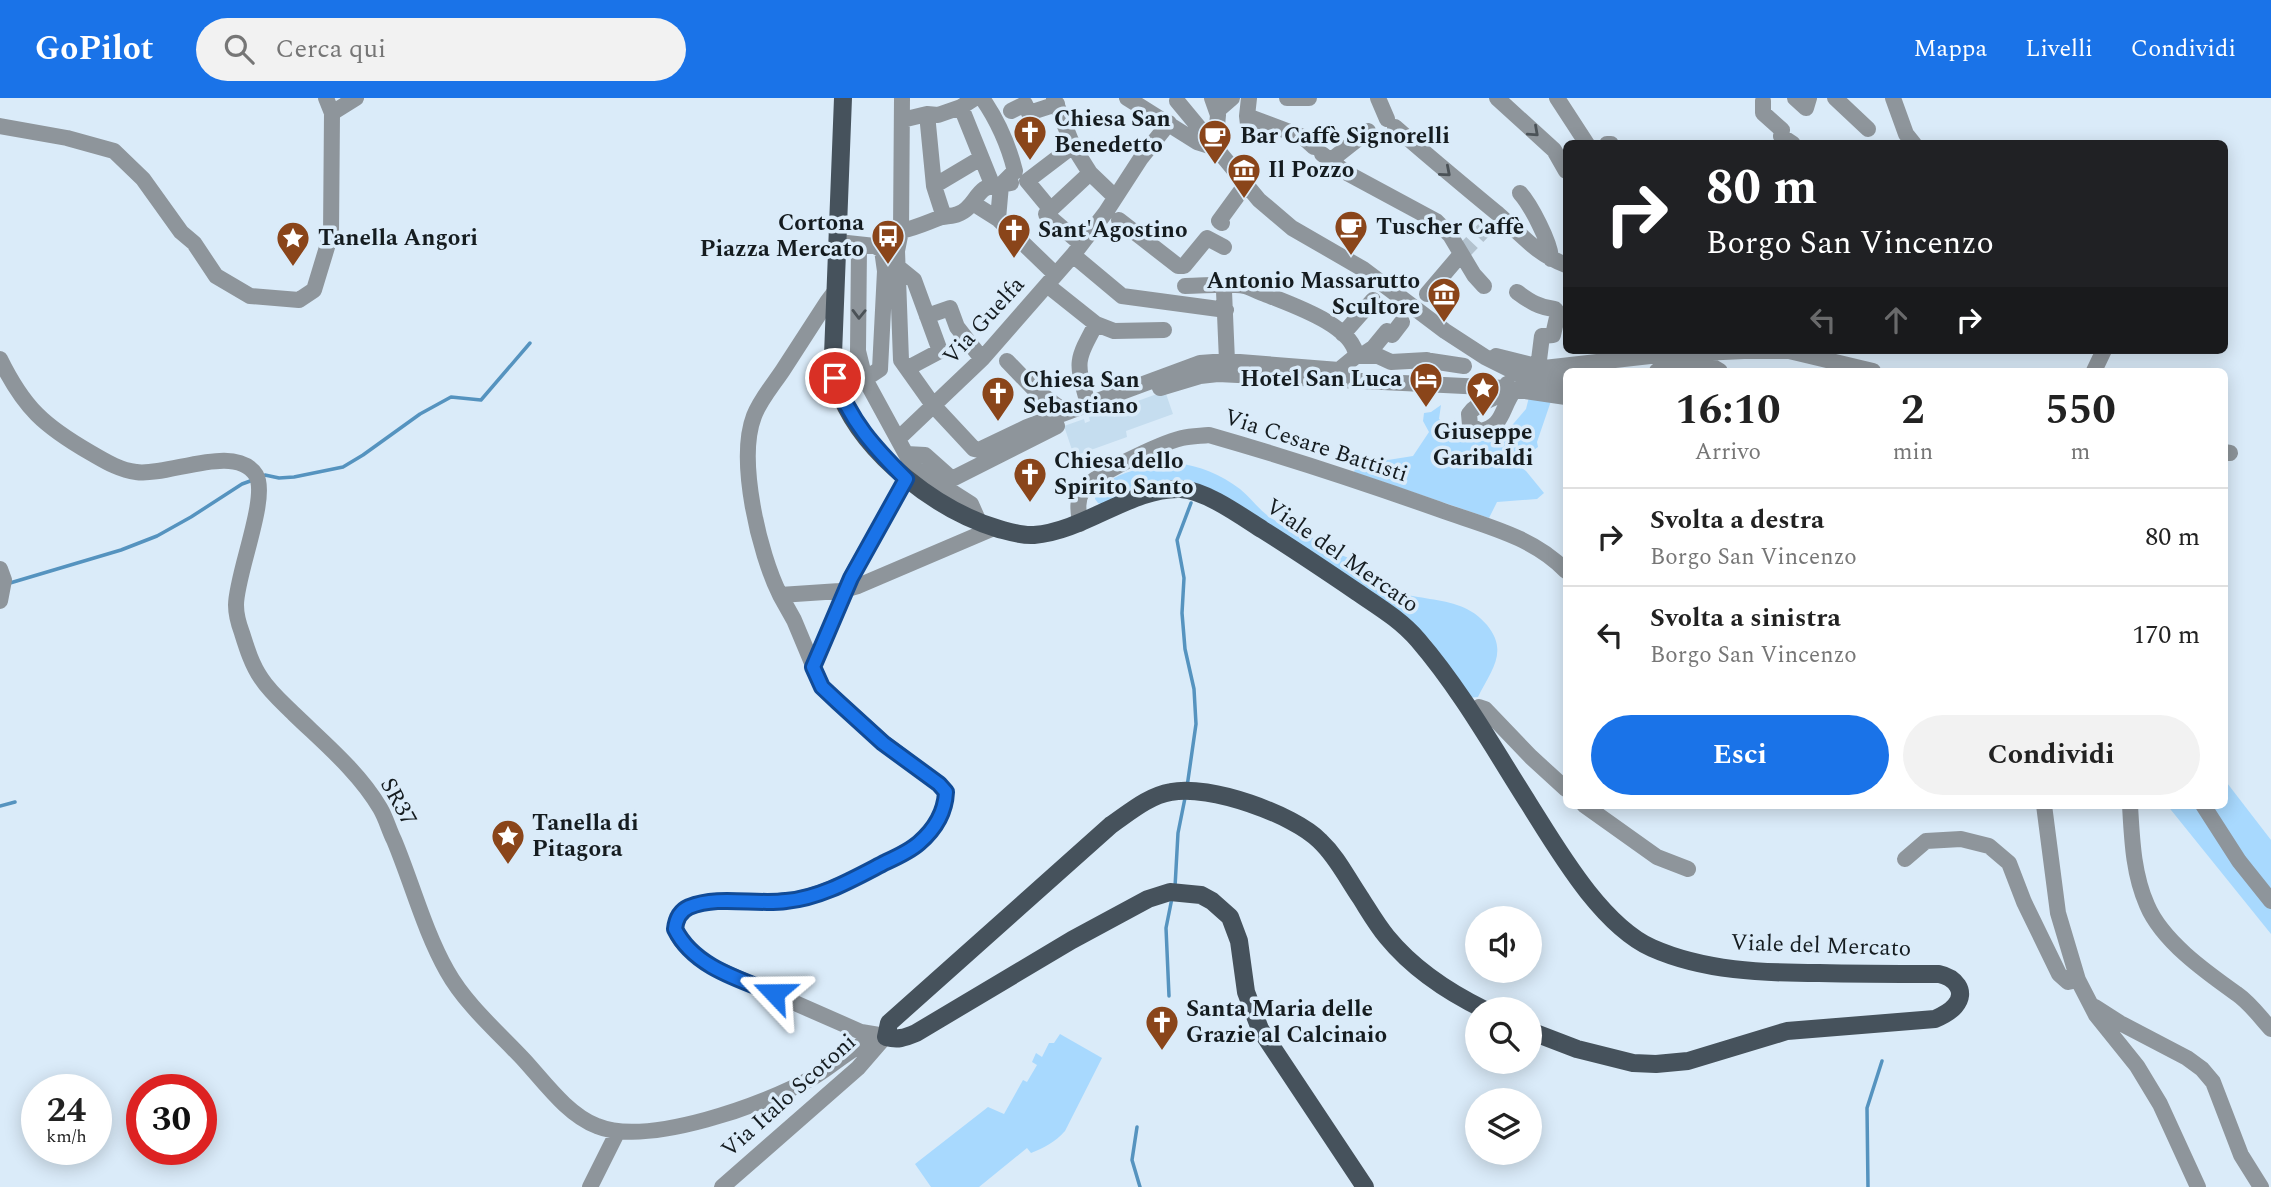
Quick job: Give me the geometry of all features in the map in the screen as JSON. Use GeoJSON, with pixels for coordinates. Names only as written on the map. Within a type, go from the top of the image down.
{"type":"FeatureCollection","features":[{"type":"Feature","properties":{"kind":"main road","name":"Viale del Mercato"},"geometry":{"type":"LineString","coordinates":[[843,98],[835,378],[841,398],[856,424],[906,479],[936,499],[986,525],[1022,536],[1080,524],[1157,491],[1185,489],[1208,498],[1292,548],[1394,617],[1419,640],[1471,712],[1563,858],[1587,890],[1630,936],[1649,947],[1690,960],[1744,971],[1939,974],[1950,976],[1958,983],[1961,993],[1956,1006],[1935,1019],[1787,1031],[1705,1057],[1672,1063],[1633,1063],[1577,1049],[1542,1036]]}},
{"type":"Feature","properties":{"kind":"main road"},"geometry":{"type":"LineString","coordinates":[[1365,1187],[1283,1067],[1257,1022],[1246,992],[1236,927],[1230,917],[1212,901],[1200,895],[1170,892],[1148,899],[902,1039],[886,1037],[889,1023],[1111,825],[1143,802],[1168,792],[1185,790],[1232,797],[1284,819],[1317,838],[1333,855],[1387,937],[1411,963],[1465,1000]]}},
{"type":"Feature","properties":{"kind":"street"},"geometry":{"type":"LineString","coordinates":[[0,127],[67,138],[114,151],[143,179],[181,232],[194,243],[216,276],[250,296],[299,300],[314,290],[331,233],[329,106],[356,98]]}},
{"type":"Feature","properties":{"kind":"street"},"geometry":{"type":"LineString","coordinates":[[902,98],[901,231],[897,251],[901,360],[933,405],[974,449],[979,450],[1065,412],[1200,363],[1227,361],[1339,370],[1357,354],[1373,348],[1387,331],[1392,335],[1461,254]]}},
{"type":"Feature","properties":{"kind":"street"},"geometry":{"type":"LineString","coordinates":[[901,231],[957,215],[966,209],[978,192],[997,184],[1015,170],[1002,116],[982,98]]}},
{"type":"Feature","properties":{"kind":"street"},"geometry":{"type":"LineString","coordinates":[[1127,98],[1198,142],[1215,147]]}},
{"type":"Feature","properties":{"kind":"street"},"geometry":{"type":"LineString","coordinates":[[1215,147],[1219,115],[1214,104],[1232,98]]}},
{"type":"Feature","properties":{"kind":"street"},"geometry":{"type":"LineString","coordinates":[[1249,98],[1249,134]]}},
{"type":"Feature","properties":{"kind":"street"},"geometry":{"type":"LineString","coordinates":[[1287,98],[1309,98]]}},
{"type":"Feature","properties":{"kind":"street"},"geometry":{"type":"LineString","coordinates":[[1378,98],[1391,123],[1523,239],[1559,262]]}},
{"type":"Feature","properties":{"kind":"street"},"geometry":{"type":"LineString","coordinates":[[1497,98],[1554,150],[1563,166]]}},
{"type":"Feature","properties":{"kind":"street"},"geometry":{"type":"LineString","coordinates":[[1557,98],[1584,140]]}},
{"type":"Feature","properties":{"kind":"street"},"geometry":{"type":"LineString","coordinates":[[1835,98],[1868,129]]}},
{"type":"Feature","properties":{"kind":"street"},"geometry":{"type":"LineString","coordinates":[[1893,98],[1911,140]]}},
{"type":"Feature","properties":{"kind":"street"},"geometry":{"type":"LineString","coordinates":[[1763,99],[1763,113],[1782,130],[1784,140]]}},
{"type":"Feature","properties":{"kind":"street"},"geometry":{"type":"LineString","coordinates":[[1002,116],[1025,104],[1029,113],[1055,101],[1073,146],[1090,173],[1115,197]]}},
{"type":"Feature","properties":{"kind":"street"},"geometry":{"type":"LineString","coordinates":[[930,109],[938,115],[968,102],[981,158],[997,184],[998,219]]}},
{"type":"Feature","properties":{"kind":"street"},"geometry":{"type":"LineString","coordinates":[[1177,102],[1259,200],[1292,228],[1363,269],[1380,291],[1414,308],[1473,356],[1517,374],[1563,382]]}},
{"type":"Feature","properties":{"kind":"street"},"geometry":{"type":"LineString","coordinates":[[902,128],[930,109]]}},
{"type":"Feature","properties":{"kind":"street"},"geometry":{"type":"LineString","coordinates":[[930,109],[934,186],[944,217]]}},
{"type":"Feature","properties":{"kind":"street"},"geometry":{"type":"LineString","coordinates":[[1247,116],[1304,138],[1322,154],[1373,187],[1436,221],[1450,235],[1484,286]]}},
{"type":"Feature","properties":{"kind":"street","name":"Via Guelfa"},"geometry":{"type":"LineString","coordinates":[[902,447],[933,405],[994,354],[1077,249],[1111,215],[1115,197],[1169,123]]}},
{"type":"Feature","properties":{"kind":"street"},"geometry":{"type":"LineString","coordinates":[[1322,154],[1368,131]]}},
{"type":"Feature","properties":{"kind":"street"},"geometry":{"type":"LineString","coordinates":[[997,184],[1027,181],[1073,146]]}},
{"type":"Feature","properties":{"kind":"street"},"geometry":{"type":"LineString","coordinates":[[934,186],[981,158]]}},
{"type":"Feature","properties":{"kind":"street"},"geometry":{"type":"LineString","coordinates":[[1090,173],[1046,214],[1122,296],[1226,310]]}},
{"type":"Feature","properties":{"kind":"street"},"geometry":{"type":"LineString","coordinates":[[1027,181],[1051,210]]}},
{"type":"Feature","properties":{"kind":"street"},"geometry":{"type":"LineString","coordinates":[[1222,223],[1219,221],[1246,184]]}},
{"type":"Feature","properties":{"kind":"street"},"geometry":{"type":"LineString","coordinates":[[1520,193],[1530,205],[1535,220],[1559,262]]}},
{"type":"Feature","properties":{"kind":"street"},"geometry":{"type":"LineString","coordinates":[[979,207],[998,219],[1051,280],[1096,324],[1114,331],[1164,330]]}},
{"type":"Feature","properties":{"kind":"street"},"geometry":{"type":"LineString","coordinates":[[1111,215],[1178,266],[1184,266],[1207,238],[1224,247]]}},
{"type":"Feature","properties":{"kind":"street"},"geometry":{"type":"LineString","coordinates":[[838,242],[875,246],[883,250],[885,271],[880,369],[865,379]]}},
{"type":"Feature","properties":{"kind":"street"},"geometry":{"type":"LineString","coordinates":[[780,595],[846,589],[986,525],[971,504],[913,467],[865,379],[858,351],[859,246]]}},
{"type":"Feature","properties":{"kind":"street"},"geometry":{"type":"LineString","coordinates":[[898,267],[913,276],[940,351],[908,368]]}},
{"type":"Feature","properties":{"kind":"street"},"geometry":{"type":"LineString","coordinates":[[1221,285],[1226,310],[1227,361]]}},
{"type":"Feature","properties":{"kind":"street"},"geometry":{"type":"LineString","coordinates":[[1185,286],[1243,286],[1285,301],[1333,326],[1343,334],[1357,354],[1378,356],[1391,362],[1494,355],[1538,368],[1680,354]]}},
{"type":"Feature","properties":{"kind":"street"},"geometry":{"type":"LineString","coordinates":[[836,290],[758,408],[750,429],[747,448],[754,517],[772,579],[809,653],[822,687],[883,743],[939,784],[946,792],[945,802],[937,823],[917,845],[868,872],[816,895],[786,901],[713,902],[687,908],[681,914],[675,929],[687,947],[713,967],[861,1032],[886,1037]]}},
{"type":"Feature","properties":{"kind":"street"},"geometry":{"type":"LineString","coordinates":[[1343,334],[1380,291]]}},
{"type":"Feature","properties":{"kind":"street"},"geometry":{"type":"LineString","coordinates":[[1517,292],[1529,301],[1545,309],[1555,309],[1558,313],[1553,335],[1542,336],[1538,368]]}},
{"type":"Feature","properties":{"kind":"street"},"geometry":{"type":"LineString","coordinates":[[927,316],[950,308],[957,327],[1065,412]]}},
{"type":"Feature","properties":{"kind":"street"},"geometry":{"type":"LineString","coordinates":[[1088,404],[1080,374],[1079,357],[1096,324]]}},
{"type":"Feature","properties":{"kind":"street"},"geometry":{"type":"LineString","coordinates":[[1801,354],[1860,368]]}},
{"type":"Feature","properties":{"kind":"street","name":"SR37"},"geometry":{"type":"LineString","coordinates":[[0,359],[29,409],[51,429],[116,467],[150,473],[221,461],[237,461],[250,468],[256,476],[260,498],[240,572],[236,607],[252,661],[262,680],[277,698],[362,783],[381,808],[430,935],[460,991],[552,1091],[578,1114],[595,1126],[617,1133],[664,1129],[739,1109],[812,1078],[859,1046],[886,1037]]}},
{"type":"Feature","properties":{"kind":"street"},"geometry":{"type":"LineString","coordinates":[[1689,368],[1714,368]]}},
{"type":"Feature","properties":{"kind":"street"},"geometry":{"type":"LineString","coordinates":[[902,447],[925,455],[952,479],[1048,430],[1166,386],[1218,374],[1516,390],[1563,397]]}},
{"type":"Feature","properties":{"kind":"street"},"geometry":{"type":"LineString","coordinates":[[1516,390],[1517,374]]}},
{"type":"Feature","properties":{"kind":"street","name":"Via Cesare Battisti"},"geometry":{"type":"LineString","coordinates":[[1080,524],[1079,500],[1082,491],[1090,483],[1148,450],[1181,438],[1209,435],[1370,485],[1507,534],[1548,554],[1563,568]]}},
{"type":"Feature","properties":{"kind":"street"},"geometry":{"type":"LineString","coordinates":[[813,667],[846,589],[877,527],[906,479]]}},
{"type":"Feature","properties":{"kind":"street"},"geometry":{"type":"LineString","coordinates":[[0,569],[4,580],[0,601]]}},
{"type":"Feature","properties":{"kind":"street"},"geometry":{"type":"LineString","coordinates":[[1471,712],[1479,707],[1485,709],[1531,758],[1563,786]]}},
{"type":"Feature","properties":{"kind":"street"},"geometry":{"type":"LineString","coordinates":[[1590,809],[1657,857],[1688,869]]}},
{"type":"Feature","properties":{"kind":"street"},"geometry":{"type":"LineString","coordinates":[[2045,809],[2058,914],[2078,980],[2096,1015],[2137,1066],[2154,1094],[2198,1187]]}},
{"type":"Feature","properties":{"kind":"street"},"geometry":{"type":"LineString","coordinates":[[2130,809],[2133,855],[2146,904],[2154,919],[2182,952],[2220,985],[2239,995],[2271,1029]]}},
{"type":"Feature","properties":{"kind":"street"},"geometry":{"type":"LineString","coordinates":[[2206,809],[2239,861],[2271,901]]}},
{"type":"Feature","properties":{"kind":"street"},"geometry":{"type":"LineString","coordinates":[[1905,859],[1926,841],[1961,839],[1989,846],[2008,863],[2059,974],[2068,982],[2078,980]]}},
{"type":"Feature","properties":{"kind":"street"},"geometry":{"type":"LineString","coordinates":[[2091,1005],[2202,1069],[2213,1082],[2241,1155],[2261,1187]]}},
{"type":"Feature","properties":{"kind":"street","name":"Via Italo Scotoni"},"geometry":{"type":"LineString","coordinates":[[722,1187],[858,1068],[886,1037]]}},
{"type":"Feature","properties":{"kind":"street"},"geometry":{"type":"LineString","coordinates":[[590,1187],[617,1133]]}},
{"type":"Feature","properties":{"kind":"shaded area"},"geometry":{"type":"Polygon","coordinates":[[[1165,391],[1173,414],[1126,431],[1127,437],[1074,456],[1064,426],[1084,419],[1085,423],[1090,421],[1089,417],[1111,410],[1114,417],[1119,415],[1116,409],[1165,391]]]}},
{"type":"Feature","properties":{"kind":"shaded area"},"geometry":{"type":"Polygon","coordinates":[[[1529,397],[1551,401],[1537,442],[1538,447],[1520,460],[1519,466],[1544,493],[1537,499],[1497,502],[1489,518],[1354,472],[1360,455],[1388,460],[1413,456],[1429,432],[1423,421],[1424,413],[1441,405],[1439,419],[1458,435],[1482,441],[1508,430],[1526,409],[1529,397]]]}},
{"type":"Feature","properties":{"kind":"shaded area"},"geometry":{"type":"Polygon","coordinates":[[[1176,463],[1193,466],[1225,479],[1271,518],[1358,563],[1369,577],[1384,587],[1398,593],[1461,606],[1475,614],[1487,625],[1497,644],[1496,661],[1478,697],[1467,698],[1430,640],[1399,611],[1210,491],[1104,505],[1095,499],[1098,490],[1116,477],[1142,468],[1176,463]]]}},
{"type":"Feature","properties":{"kind":"shaded area"},"geometry":{"type":"Polygon","coordinates":[[[2228,784],[2271,840],[2271,934],[2170,809],[2228,809],[2228,784]]]}},
{"type":"Feature","properties":{"kind":"shaded area"},"geometry":{"type":"Polygon","coordinates":[[[1060,1034],[1102,1058],[1065,1131],[1045,1147],[1031,1153],[1027,1148],[979,1187],[931,1187],[915,1164],[988,1107],[1004,1114],[1023,1080],[1027,1082],[1037,1065],[1032,1062],[1036,1053],[1042,1057],[1049,1043],[1054,1043],[1060,1034]]]}},
{"type":"Feature","properties":{"kind":"waterway"},"geometry":{"type":"LineString","coordinates":[[260,477],[294,477],[343,467],[420,414],[451,397],[481,400],[530,343]]}},
{"type":"Feature","properties":{"kind":"waterway"},"geometry":{"type":"LineString","coordinates":[[10,583],[121,550],[157,536],[253,480]]}},
{"type":"Feature","properties":{"kind":"waterway"},"geometry":{"type":"LineString","coordinates":[[1187,787],[1196,724],[1194,689],[1185,649],[1182,613],[1184,578],[1177,540],[1191,503]]}},
{"type":"Feature","properties":{"kind":"waterway"},"geometry":{"type":"LineString","coordinates":[[1175,887],[1178,833],[1185,798]]}},
{"type":"Feature","properties":{"kind":"waterway"},"geometry":{"type":"LineString","coordinates":[[0,806],[15,802]]}},
{"type":"Feature","properties":{"kind":"waterway"},"geometry":{"type":"LineString","coordinates":[[1169,996],[1166,928],[1172,898]]}},
{"type":"Feature","properties":{"kind":"waterway"},"geometry":{"type":"LineString","coordinates":[[1868,1187],[1867,1108],[1882,1061]]}},
{"type":"Feature","properties":{"kind":"waterway"},"geometry":{"type":"LineString","coordinates":[[1137,1127],[1132,1160],[1140,1187]]}},
{"type":"Feature","properties":{"kind":"tunnel"},"geometry":{"type":"LineString","coordinates":[[1461,254],[1498,215]]}},
{"type":"Feature","properties":{"kind":"place","name":"Chiesa San Benedetto"},"geometry":{"type":"Point","coordinates":[1030,162]}},
{"type":"Feature","properties":{"kind":"place","name":"Bar Caffè Signorelli"},"geometry":{"type":"Point","coordinates":[1215,166]}},
{"type":"Feature","properties":{"kind":"place","name":"Il Pozzo"},"geometry":{"type":"Point","coordinates":[1244,200]}},
{"type":"Feature","properties":{"kind":"place","name":"Tuscher Caffè"},"geometry":{"type":"Point","coordinates":[1351,257]}},
{"type":"Feature","properties":{"kind":"place","name":"Sant'Agostino"},"geometry":{"type":"Point","coordinates":[1014,260]}},
{"type":"Feature","properties":{"kind":"place","name":"Cortona Piazza Mercato"},"geometry":{"type":"Point","coordinates":[888,266]}},
{"type":"Feature","properties":{"kind":"place","name":"Tanella Angori"},"geometry":{"type":"Point","coordinates":[293,268]}},
{"type":"Feature","properties":{"kind":"place","name":"Antonio Massarutto Scultore"},"geometry":{"type":"Point","coordinates":[1444,324]}},
{"type":"Feature","properties":{"kind":"place","name":"Hotel San Luca"},"geometry":{"type":"Point","coordinates":[1426,409]}},
{"type":"Feature","properties":{"kind":"place","name":"Giuseppe Garibaldi"},"geometry":{"type":"Point","coordinates":[1483,418]}},
{"type":"Feature","properties":{"kind":"place","name":"Chiesa San Sebastiano"},"geometry":{"type":"Point","coordinates":[998,423]}},
{"type":"Feature","properties":{"kind":"place","name":"Chiesa dello Spirito Santo"},"geometry":{"type":"Point","coordinates":[1030,504]}},
{"type":"Feature","properties":{"kind":"place","name":"Tanella di Pitagora"},"geometry":{"type":"Point","coordinates":[508,866]}},
{"type":"Feature","properties":{"kind":"place","name":"Santa Maria delle Grazie al Calcinaio"},"geometry":{"type":"Point","coordinates":[1162,1052]}},
{"type":"Feature","properties":{"kind":"route"},"geometry":{"type":"LineString","coordinates":[[774,993],[713,967],[699,958],[687,947],[675,929],[681,914],[687,908],[713,902],[786,901],[816,895],[868,872],[917,845],[937,823],[946,792],[883,743],[822,687],[813,667],[851,578],[906,479],[856,424],[841,398],[835,378]]}}]}
